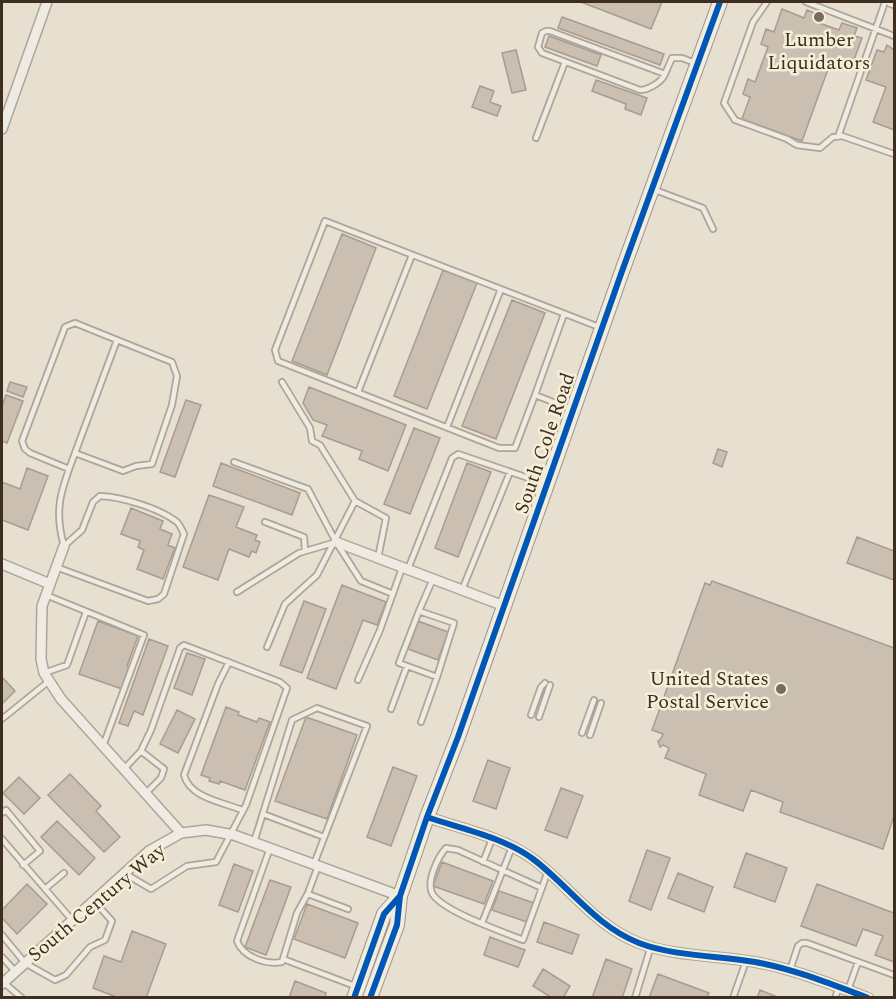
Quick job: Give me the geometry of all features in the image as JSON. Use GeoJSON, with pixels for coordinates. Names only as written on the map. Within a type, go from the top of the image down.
{"type":"FeatureCollection","features":[{"type":"Feature","properties":{"kind":"main road","name":"South Cole Road"},"geometry":{"type":"LineString","coordinates":[[371,995],[397,925],[400,896],[720,2]]}},
{"type":"Feature","properties":{"kind":"main road","name":"South Cole Road"},"geometry":{"type":"LineString","coordinates":[[356,992],[384,914],[400,896]]}},
{"type":"Feature","properties":{"kind":"street"},"geometry":{"type":"LineString","coordinates":[[2,129],[47,2]]}},
{"type":"Feature","properties":{"kind":"street"},"geometry":{"type":"LineString","coordinates":[[336,542],[504,606]]}},
{"type":"Feature","properties":{"kind":"street"},"geometry":{"type":"LineString","coordinates":[[64,546],[42,606],[40,660],[47,677],[61,699],[180,833]]}},
{"type":"Feature","properties":{"kind":"street"},"geometry":{"type":"LineString","coordinates":[[2,564],[50,584]]}},
{"type":"Feature","properties":{"kind":"street"},"geometry":{"type":"LineString","coordinates":[[428,817],[492,839],[531,857],[589,912],[616,931],[640,943],[790,970],[868,998]]}},
{"type":"Feature","properties":{"kind":"street","name":"South Century Way"},"geometry":{"type":"LineString","coordinates":[[2,983],[149,851],[180,833],[206,830],[231,834],[400,896]]}},
{"type":"Feature","properties":{"kind":"lane"},"geometry":{"type":"LineString","coordinates":[[767,2],[753,22],[724,103],[735,120],[787,139],[797,145],[820,148],[833,137],[842,136],[894,154]]}},
{"type":"Feature","properties":{"kind":"lane"},"geometry":{"type":"LineString","coordinates":[[806,2],[894,36]]}},
{"type":"Feature","properties":{"kind":"lane"},"geometry":{"type":"LineString","coordinates":[[838,137],[885,2]]}},
{"type":"Feature","properties":{"kind":"lane"},"geometry":{"type":"LineString","coordinates":[[665,74],[546,31],[542,33],[538,50],[640,90],[645,90],[663,78],[665,74],[672,58],[682,58],[697,63]]}},
{"type":"Feature","properties":{"kind":"lane"},"geometry":{"type":"LineString","coordinates":[[536,138],[565,62]]}},
{"type":"Feature","properties":{"kind":"lane"},"geometry":{"type":"LineString","coordinates":[[652,189],[703,208],[713,229]]}},
{"type":"Feature","properties":{"kind":"lane"},"geometry":{"type":"LineString","coordinates":[[564,314],[515,448],[499,448],[278,361],[275,350],[325,221],[602,328]]}},
{"type":"Feature","properties":{"kind":"lane"},"geometry":{"type":"LineString","coordinates":[[358,392],[412,255]]}},
{"type":"Feature","properties":{"kind":"lane"},"geometry":{"type":"LineString","coordinates":[[447,427],[501,290]]}},
{"type":"Feature","properties":{"kind":"lane"},"geometry":{"type":"LineString","coordinates":[[69,469],[30,453],[25,449],[22,441],[65,327],[75,323],[172,362],[177,376],[172,405],[152,464],[136,466],[123,471],[75,453]]}},
{"type":"Feature","properties":{"kind":"lane"},"geometry":{"type":"LineString","coordinates":[[56,567],[148,601],[158,599],[164,594],[184,534],[179,524],[163,513],[116,496],[100,496],[93,501],[82,530],[64,546],[58,525],[62,491],[117,340]]}},
{"type":"Feature","properties":{"kind":"lane"},"geometry":{"type":"LineString","coordinates":[[282,382],[310,428],[312,441],[320,445],[355,501],[386,518],[378,558]]}},
{"type":"Feature","properties":{"kind":"lane"},"geometry":{"type":"LineString","coordinates":[[536,394],[573,410]]}},
{"type":"Feature","properties":{"kind":"lane"},"geometry":{"type":"LineString","coordinates":[[358,680],[452,458],[458,454],[546,484]]}},
{"type":"Feature","properties":{"kind":"lane"},"geometry":{"type":"LineString","coordinates":[[234,462],[308,489],[336,542],[361,581],[393,594]]}},
{"type":"Feature","properties":{"kind":"lane"},"geometry":{"type":"LineString","coordinates":[[462,590],[510,472]]}},
{"type":"Feature","properties":{"kind":"lane"},"geometry":{"type":"LineString","coordinates":[[267,647],[285,604],[317,575],[336,542],[355,501]]}},
{"type":"Feature","properties":{"kind":"lane"},"geometry":{"type":"LineString","coordinates":[[265,522],[304,537],[305,551]]}},
{"type":"Feature","properties":{"kind":"lane"},"geometry":{"type":"LineString","coordinates":[[237,592],[305,551],[336,542]]}},
{"type":"Feature","properties":{"kind":"lane"},"geometry":{"type":"LineString","coordinates":[[434,579],[399,663],[437,677]]}},
{"type":"Feature","properties":{"kind":"lane"},"geometry":{"type":"LineString","coordinates":[[46,595],[144,635],[103,746]]}},
{"type":"Feature","properties":{"kind":"lane"},"geometry":{"type":"LineString","coordinates":[[419,611],[454,623],[421,722]]}},
{"type":"Feature","properties":{"kind":"lane"},"geometry":{"type":"LineString","coordinates":[[2,719],[47,677],[68,665],[86,612]]}},
{"type":"Feature","properties":{"kind":"lane"},"geometry":{"type":"LineString","coordinates":[[124,770],[141,752],[180,648],[184,645],[280,682],[287,688],[242,810],[216,862],[186,866],[151,889],[124,873]]}},
{"type":"Feature","properties":{"kind":"lane"},"geometry":{"type":"LineString","coordinates":[[229,662],[218,684],[184,775],[192,790],[242,810]]}},
{"type":"Feature","properties":{"kind":"lane"},"geometry":{"type":"LineString","coordinates":[[391,709],[407,666]]}},
{"type":"Feature","properties":{"kind":"lane"},"geometry":{"type":"LineString","coordinates":[[531,715],[541,687],[548,684],[539,717]]}},
{"type":"Feature","properties":{"kind":"lane"},"geometry":{"type":"LineString","coordinates":[[582,733],[594,700]]}},
{"type":"Feature","properties":{"kind":"lane"},"geometry":{"type":"LineString","coordinates":[[590,735],[601,703]]}},
{"type":"Feature","properties":{"kind":"lane"},"geometry":{"type":"LineString","coordinates":[[254,842],[292,720],[317,708],[367,726],[324,837],[308,894],[297,913],[282,962],[274,964],[244,953],[237,941],[270,848]]}},
{"type":"Feature","properties":{"kind":"lane"},"geometry":{"type":"LineString","coordinates":[[141,752],[164,769],[161,778],[146,794]]}},
{"type":"Feature","properties":{"kind":"lane"},"geometry":{"type":"LineString","coordinates":[[2,813],[6,810],[40,851],[23,865]]}},
{"type":"Feature","properties":{"kind":"lane"},"geometry":{"type":"LineString","coordinates":[[262,814],[324,837]]}},
{"type":"Feature","properties":{"kind":"lane"},"geometry":{"type":"LineString","coordinates":[[2,839],[72,920]]}},
{"type":"Feature","properties":{"kind":"lane"},"geometry":{"type":"LineString","coordinates":[[483,862],[492,839]]}},
{"type":"Feature","properties":{"kind":"lane"},"geometry":{"type":"LineString","coordinates":[[482,923],[512,847]]}},
{"type":"Feature","properties":{"kind":"lane"},"geometry":{"type":"LineString","coordinates":[[542,888],[458,850],[446,848],[430,882],[434,896],[459,913],[523,940],[548,872]]}},
{"type":"Feature","properties":{"kind":"lane"},"geometry":{"type":"LineString","coordinates":[[45,889],[64,873]]}},
{"type":"Feature","properties":{"kind":"lane"},"geometry":{"type":"LineString","coordinates":[[308,894],[348,909]]}},
{"type":"Feature","properties":{"kind":"lane"},"geometry":{"type":"LineString","coordinates":[[2,935],[25,963],[55,980],[66,975],[90,947],[105,940],[112,921],[94,901]]}},
{"type":"Feature","properties":{"kind":"lane"},"geometry":{"type":"LineString","coordinates":[[790,970],[798,946],[807,943],[894,975]]}},
{"type":"Feature","properties":{"kind":"lane"},"geometry":{"type":"LineString","coordinates":[[634,998],[651,946]]}},
{"type":"Feature","properties":{"kind":"lane"},"geometry":{"type":"LineString","coordinates":[[2,957],[15,971]]}},
{"type":"Feature","properties":{"kind":"lane"},"geometry":{"type":"LineString","coordinates":[[283,959],[356,992],[371,995]]}},
{"type":"Feature","properties":{"kind":"lane"},"geometry":{"type":"LineString","coordinates":[[733,998],[746,961]]}},
{"type":"Feature","properties":{"kind":"lane"},"geometry":{"type":"LineString","coordinates":[[835,998],[843,989],[858,962]]}},
{"type":"Feature","properties":{"kind":"lane"},"geometry":{"type":"LineString","coordinates":[[2,983],[22,998]]}},
{"type":"Feature","properties":{"kind":"building"},"geometry":{"type":"Polygon","coordinates":[[[581,2],[662,2],[651,29],[581,2]]]}},
{"type":"Feature","properties":{"kind":"building"},"geometry":{"type":"Polygon","coordinates":[[[782,9],[804,18],[807,10],[822,16],[819,23],[839,30],[842,23],[857,28],[854,36],[862,38],[851,68],[831,61],[802,141],[742,119],[750,97],[743,94],[748,79],[755,82],[768,47],[761,44],[766,29],[774,32],[782,9]]]}},
{"type":"Feature","properties":{"kind":"building"},"geometry":{"type":"Polygon","coordinates":[[[562,17],[664,54],[660,65],[558,28],[562,17]]]}},
{"type":"Feature","properties":{"kind":"building"},"geometry":{"type":"Polygon","coordinates":[[[549,36],[601,55],[597,66],[545,47],[549,36]]]}},
{"type":"Feature","properties":{"kind":"building"},"geometry":{"type":"Polygon","coordinates":[[[887,45],[894,50],[894,130],[873,122],[886,87],[866,80],[877,50],[884,52],[887,45]]]}},
{"type":"Feature","properties":{"kind":"building"},"geometry":{"type":"Polygon","coordinates":[[[516,50],[526,90],[512,93],[502,53],[516,50]]]}},
{"type":"Feature","properties":{"kind":"building"},"geometry":{"type":"Polygon","coordinates":[[[596,80],[647,98],[641,115],[625,109],[626,104],[592,91],[596,80]]]}},
{"type":"Feature","properties":{"kind":"building"},"geometry":{"type":"Polygon","coordinates":[[[480,86],[494,91],[490,102],[501,106],[497,116],[472,107],[480,86]]]}},
{"type":"Feature","properties":{"kind":"building"},"geometry":{"type":"Polygon","coordinates":[[[342,234],[376,248],[327,375],[292,361],[342,234]]]}},
{"type":"Feature","properties":{"kind":"building"},"geometry":{"type":"Polygon","coordinates":[[[443,270],[477,283],[427,409],[394,396],[443,270]]]}},
{"type":"Feature","properties":{"kind":"building"},"geometry":{"type":"Polygon","coordinates":[[[512,300],[545,313],[496,439],[462,426],[512,300]]]}},
{"type":"Feature","properties":{"kind":"building"},"geometry":{"type":"Polygon","coordinates":[[[10,382],[27,387],[23,397],[7,391],[10,382]]]}},
{"type":"Feature","properties":{"kind":"building"},"geometry":{"type":"Polygon","coordinates":[[[309,387],[406,425],[388,471],[359,459],[362,451],[322,436],[327,425],[313,420],[303,403],[309,387]]]}},
{"type":"Feature","properties":{"kind":"building"},"geometry":{"type":"Polygon","coordinates":[[[6,395],[23,401],[7,443],[2,441],[2,406],[6,395]]]}},
{"type":"Feature","properties":{"kind":"building"},"geometry":{"type":"Polygon","coordinates":[[[186,400],[201,405],[175,477],[160,472],[186,400]]]}},
{"type":"Feature","properties":{"kind":"building"},"geometry":{"type":"Polygon","coordinates":[[[414,428],[440,438],[410,514],[384,504],[414,428]]]}},
{"type":"Feature","properties":{"kind":"building"},"geometry":{"type":"Polygon","coordinates":[[[718,449],[727,452],[722,467],[713,463],[718,449]]]}},
{"type":"Feature","properties":{"kind":"building"},"geometry":{"type":"Polygon","coordinates":[[[221,463],[300,493],[292,515],[213,486],[221,463]]]}},
{"type":"Feature","properties":{"kind":"building"},"geometry":{"type":"Polygon","coordinates":[[[467,463],[491,472],[458,557],[435,548],[467,463]]]}},
{"type":"Feature","properties":{"kind":"building"},"geometry":{"type":"Polygon","coordinates":[[[27,468],[48,476],[28,530],[2,520],[2,482],[20,489],[27,468]]]}},
{"type":"Feature","properties":{"kind":"building"},"geometry":{"type":"Polygon","coordinates":[[[209,495],[244,507],[236,527],[257,535],[255,540],[260,542],[256,553],[252,551],[249,557],[229,549],[218,580],[183,567],[209,495]]]}},
{"type":"Feature","properties":{"kind":"building"},"geometry":{"type":"Polygon","coordinates":[[[131,508],[163,521],[160,529],[172,534],[168,545],[175,548],[163,579],[137,569],[144,550],[138,547],[140,541],[121,534],[131,508]]]}},
{"type":"Feature","properties":{"kind":"building"},"geometry":{"type":"Polygon","coordinates":[[[857,537],[894,551],[894,580],[847,563],[857,537]]]}},
{"type":"Feature","properties":{"kind":"building","name":"United States Postal Service"},"geometry":{"type":"Polygon","coordinates":[[[712,581],[894,648],[894,816],[883,849],[780,812],[783,802],[751,790],[743,811],[699,795],[706,774],[665,758],[669,748],[663,745],[660,747],[658,741],[663,734],[652,730],[705,583],[710,585],[712,581]]]}},
{"type":"Feature","properties":{"kind":"building"},"geometry":{"type":"Polygon","coordinates":[[[342,585],[386,602],[377,625],[363,620],[336,689],[307,678],[342,585]]]}},
{"type":"Feature","properties":{"kind":"building"},"geometry":{"type":"Polygon","coordinates":[[[304,601],[326,609],[302,673],[280,665],[304,601]]]}},
{"type":"Feature","properties":{"kind":"building"},"geometry":{"type":"Polygon","coordinates":[[[98,621],[138,636],[127,666],[130,667],[122,689],[79,674],[98,621]]]}},
{"type":"Feature","properties":{"kind":"building"},"geometry":{"type":"Polygon","coordinates":[[[418,621],[448,632],[438,660],[408,649],[418,621]]]}},
{"type":"Feature","properties":{"kind":"building"},"geometry":{"type":"Polygon","coordinates":[[[149,639],[168,646],[143,715],[134,711],[128,726],[119,723],[149,639]]]}},
{"type":"Feature","properties":{"kind":"building"},"geometry":{"type":"Polygon","coordinates":[[[187,653],[205,659],[192,695],[174,688],[187,653]]]}},
{"type":"Feature","properties":{"kind":"building"},"geometry":{"type":"Polygon","coordinates":[[[2,677],[15,691],[2,704],[2,677]]]}},
{"type":"Feature","properties":{"kind":"building"},"geometry":{"type":"Polygon","coordinates":[[[226,707],[239,712],[238,715],[257,722],[259,718],[270,722],[245,790],[220,781],[219,784],[209,781],[210,778],[201,775],[226,707]]]}},
{"type":"Feature","properties":{"kind":"building"},"geometry":{"type":"Polygon","coordinates":[[[177,710],[195,719],[178,753],[160,744],[177,710]]]}},
{"type":"Feature","properties":{"kind":"building"},"geometry":{"type":"Polygon","coordinates":[[[306,717],[357,735],[327,819],[275,801],[306,717]]]}},
{"type":"Feature","properties":{"kind":"building"},"geometry":{"type":"Polygon","coordinates":[[[488,760],[510,768],[496,809],[473,801],[488,760]]]}},
{"type":"Feature","properties":{"kind":"building"},"geometry":{"type":"Polygon","coordinates":[[[393,767],[417,776],[391,846],[367,837],[393,767]]]}},
{"type":"Feature","properties":{"kind":"building"},"geometry":{"type":"Polygon","coordinates":[[[70,774],[101,806],[96,811],[120,837],[104,852],[48,795],[70,774]]]}},
{"type":"Feature","properties":{"kind":"building"},"geometry":{"type":"Polygon","coordinates":[[[19,777],[40,798],[24,814],[3,793],[19,777]]]}},
{"type":"Feature","properties":{"kind":"building"},"geometry":{"type":"Polygon","coordinates":[[[561,788],[583,796],[567,838],[545,830],[561,788]]]}},
{"type":"Feature","properties":{"kind":"building"},"geometry":{"type":"Polygon","coordinates":[[[57,821],[95,858],[79,875],[41,837],[57,821]]]}},
{"type":"Feature","properties":{"kind":"building"},"geometry":{"type":"Polygon","coordinates":[[[647,850],[670,858],[651,910],[629,901],[647,850]]]}},
{"type":"Feature","properties":{"kind":"building"},"geometry":{"type":"Polygon","coordinates":[[[746,853],[787,868],[775,902],[734,887],[746,853]]]}},
{"type":"Feature","properties":{"kind":"building"},"geometry":{"type":"Polygon","coordinates":[[[442,862],[493,881],[484,904],[433,886],[442,862]]]}},
{"type":"Feature","properties":{"kind":"building"},"geometry":{"type":"Polygon","coordinates":[[[234,864],[253,871],[238,912],[219,905],[234,864]]]}},
{"type":"Feature","properties":{"kind":"building"},"geometry":{"type":"Polygon","coordinates":[[[678,873],[713,887],[704,912],[668,898],[678,873]]]}},
{"type":"Feature","properties":{"kind":"building"},"geometry":{"type":"Polygon","coordinates":[[[270,880],[291,887],[266,955],[245,947],[270,880]]]}},
{"type":"Feature","properties":{"kind":"building"},"geometry":{"type":"Polygon","coordinates":[[[27,884],[47,904],[17,934],[2,918],[2,910],[27,884]]]}},
{"type":"Feature","properties":{"kind":"building"},"geometry":{"type":"Polygon","coordinates":[[[817,884],[894,913],[894,962],[875,955],[883,936],[863,929],[856,946],[801,926],[817,884]]]}},
{"type":"Feature","properties":{"kind":"building"},"geometry":{"type":"Polygon","coordinates":[[[499,891],[534,903],[527,922],[492,910],[499,891]]]}},
{"type":"Feature","properties":{"kind":"building"},"geometry":{"type":"Polygon","coordinates":[[[307,904],[358,923],[345,958],[294,939],[307,904]]]}},
{"type":"Feature","properties":{"kind":"building"},"geometry":{"type":"Polygon","coordinates":[[[544,922],[579,935],[572,954],[537,942],[544,922]]]}},
{"type":"Feature","properties":{"kind":"building"},"geometry":{"type":"Polygon","coordinates":[[[132,931],[166,944],[146,998],[119,998],[93,988],[104,956],[121,962],[132,931]]]}},
{"type":"Feature","properties":{"kind":"building"},"geometry":{"type":"Polygon","coordinates":[[[490,937],[525,950],[518,967],[484,955],[490,937]]]}},
{"type":"Feature","properties":{"kind":"building"},"geometry":{"type":"Polygon","coordinates":[[[606,959],[632,969],[622,998],[592,998],[606,959]]]}},
{"type":"Feature","properties":{"kind":"building"},"geometry":{"type":"Polygon","coordinates":[[[543,969],[570,986],[563,998],[552,998],[533,986],[543,969]]]}},
{"type":"Feature","properties":{"kind":"building"},"geometry":{"type":"Polygon","coordinates":[[[658,974],[709,993],[707,998],[649,998],[658,974]]]}},
{"type":"Feature","properties":{"kind":"building"},"geometry":{"type":"Polygon","coordinates":[[[295,981],[326,993],[325,998],[289,998],[295,981]]]}},
{"type":"Feature","properties":{"kind":"building"},"geometry":{"type":"Polygon","coordinates":[[[760,990],[780,998],[757,998],[760,990]]]}},
{"type":"Feature","properties":{"kind":"cycle path"},"geometry":{"type":"LineString","coordinates":[[370,998],[397,925],[400,896],[427,817],[458,737],[621,274],[720,2]]}},
{"type":"Feature","properties":{"kind":"cycle path"},"geometry":{"type":"LineString","coordinates":[[427,817],[496,839],[521,851],[546,870],[609,927],[639,943],[666,951],[770,965],[812,977],[868,998]]}},
{"type":"Feature","properties":{"kind":"cycle path"},"geometry":{"type":"LineString","coordinates":[[354,998],[384,914],[400,896]]}},
{"type":"Feature","properties":{"kind":"place","name":"Lumber Liquidators"},"geometry":{"type":"Point","coordinates":[819,17]}},
{"type":"Feature","properties":{"kind":"place","name":"United States Postal Service"},"geometry":{"type":"Point","coordinates":[781,689]}}]}
